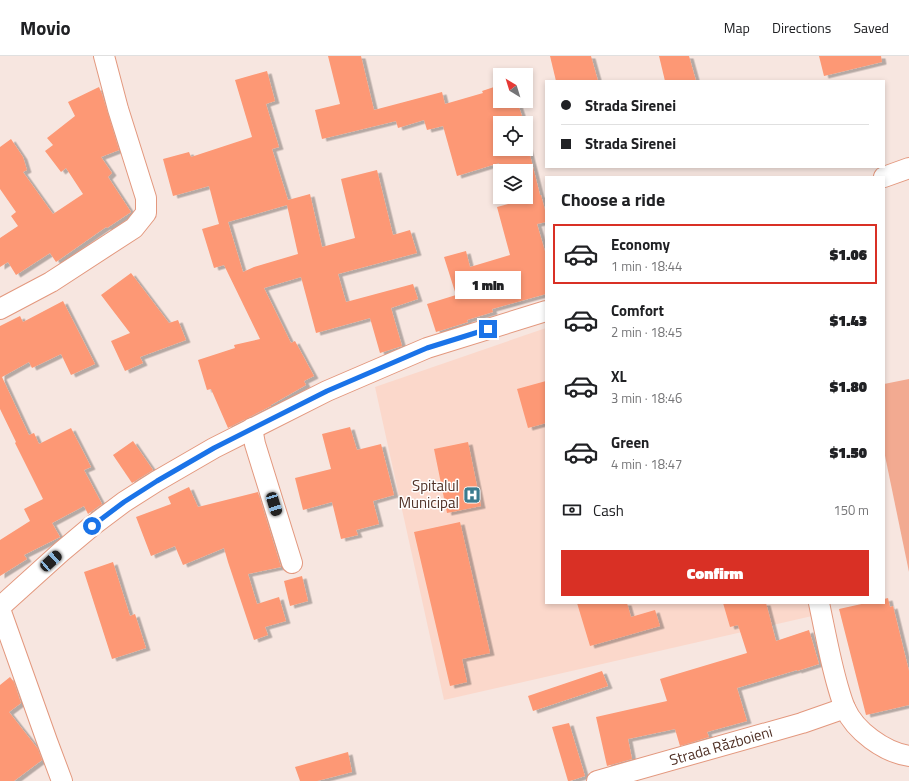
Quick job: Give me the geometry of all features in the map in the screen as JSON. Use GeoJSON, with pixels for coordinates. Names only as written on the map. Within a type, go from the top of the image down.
{"type":"FeatureCollection","features":[{"type":"Feature","properties":{"kind":"street"},"geometry":{"type":"LineString","coordinates":[[0,309],[51,282],[103,250],[134,228],[146,213],[146,198],[118,109],[104,56]]}},
{"type":"Feature","properties":{"kind":"street"},"geometry":{"type":"LineString","coordinates":[[885,177],[909,168]]}},
{"type":"Feature","properties":{"kind":"street"},"geometry":{"type":"LineString","coordinates":[[62,781],[0,608],[92,526],[124,502],[214,448],[327,391],[427,348],[545,311]]}},
{"type":"Feature","properties":{"kind":"street"},"geometry":{"type":"LineString","coordinates":[[252,428],[255,444],[292,563]]}},
{"type":"Feature","properties":{"kind":"street"},"geometry":{"type":"LineString","coordinates":[[819,604],[834,675],[845,708],[854,723],[867,736],[885,748],[909,756]]}},
{"type":"Feature","properties":{"kind":"street","name":"Strada Războieni"},"geometry":{"type":"LineString","coordinates":[[597,781],[802,723],[845,708]]}},
{"type":"Feature","properties":{"kind":"shaded area","name":"Spitalul Municipal"},"geometry":{"type":"Polygon","coordinates":[[[545,328],[545,604],[809,604],[812,616],[444,700],[375,387],[545,328]]]}},
{"type":"Feature","properties":{"kind":"shaded area"},"geometry":{"type":"Polygon","coordinates":[[[909,379],[909,572],[885,456],[885,384],[909,379]]]}},
{"type":"Feature","properties":{"kind":"building"},"geometry":{"type":"Polygon","coordinates":[[[328,56],[361,56],[374,110],[442,92],[445,104],[483,93],[482,91],[493,87],[493,108],[519,108],[522,116],[493,116],[493,156],[530,156],[532,164],[499,163],[457,176],[443,126],[427,130],[424,120],[398,128],[396,121],[322,139],[315,110],[340,104],[328,56]]]}},
{"type":"Feature","properties":{"kind":"building"},"geometry":{"type":"Polygon","coordinates":[[[550,56],[591,56],[598,80],[556,80],[550,56]]]}},
{"type":"Feature","properties":{"kind":"building"},"geometry":{"type":"Polygon","coordinates":[[[659,56],[689,56],[696,80],[665,80],[659,56]]]}},
{"type":"Feature","properties":{"kind":"building"},"geometry":{"type":"Polygon","coordinates":[[[819,56],[881,56],[882,62],[824,76],[819,56]]]}},
{"type":"Feature","properties":{"kind":"building"},"geometry":{"type":"Polygon","coordinates":[[[267,71],[275,101],[266,104],[279,147],[272,149],[288,200],[310,194],[322,247],[355,238],[341,179],[377,170],[393,235],[410,230],[417,253],[338,274],[346,302],[413,284],[418,299],[391,308],[402,346],[380,353],[370,318],[316,333],[301,277],[264,288],[291,343],[295,341],[314,376],[304,381],[306,385],[271,406],[228,428],[211,389],[207,390],[198,360],[235,348],[234,345],[260,339],[224,265],[214,268],[202,229],[219,224],[209,186],[173,196],[163,159],[189,152],[191,157],[252,137],[235,80],[267,71]],[[287,205],[228,222],[243,272],[254,267],[298,254],[287,205]]]}},
{"type":"Feature","properties":{"kind":"building"},"geometry":{"type":"Polygon","coordinates":[[[99,87],[119,150],[101,157],[112,173],[108,177],[131,212],[107,228],[106,227],[56,262],[50,253],[16,275],[8,262],[0,267],[0,238],[18,226],[11,216],[16,212],[0,189],[0,147],[11,139],[23,157],[27,170],[23,172],[53,214],[83,194],[66,168],[61,172],[45,151],[53,145],[47,138],[75,116],[68,102],[99,87]]]}},
{"type":"Feature","properties":{"kind":"building"},"geometry":{"type":"Polygon","coordinates":[[[533,167],[545,210],[545,222],[537,224],[545,252],[545,294],[492,309],[493,312],[436,332],[427,304],[456,295],[444,257],[466,251],[470,267],[510,255],[497,207],[508,204],[533,204],[533,167]]]}},
{"type":"Feature","properties":{"kind":"building"},"geometry":{"type":"Polygon","coordinates":[[[131,273],[169,323],[178,320],[186,340],[140,357],[143,363],[125,371],[111,341],[130,333],[101,295],[131,273]]]}},
{"type":"Feature","properties":{"kind":"building"},"geometry":{"type":"Polygon","coordinates":[[[63,301],[95,364],[71,375],[61,354],[32,368],[29,362],[2,377],[29,435],[34,433],[39,444],[71,428],[91,467],[84,470],[102,504],[88,514],[84,506],[52,523],[60,537],[24,555],[27,559],[0,576],[0,540],[30,521],[24,509],[43,499],[0,409],[0,326],[20,316],[23,322],[63,301]]]}},
{"type":"Feature","properties":{"kind":"building"},"geometry":{"type":"Polygon","coordinates":[[[545,381],[545,423],[528,428],[517,389],[545,381]]]}},
{"type":"Feature","properties":{"kind":"building"},"geometry":{"type":"Polygon","coordinates":[[[350,427],[357,450],[381,444],[394,495],[373,501],[379,524],[356,530],[358,535],[341,539],[332,502],[303,510],[295,478],[331,469],[322,434],[350,427]]]}},
{"type":"Feature","properties":{"kind":"building"},"geometry":{"type":"Polygon","coordinates":[[[133,441],[153,470],[132,483],[113,455],[133,441]]]}},
{"type":"Feature","properties":{"kind":"building"},"geometry":{"type":"Polygon","coordinates":[[[468,442],[481,506],[447,513],[434,449],[468,442]]]}},
{"type":"Feature","properties":{"kind":"building"},"geometry":{"type":"Polygon","coordinates":[[[189,487],[198,507],[258,492],[281,567],[248,574],[257,604],[279,597],[286,621],[265,627],[268,635],[254,640],[224,548],[183,565],[175,546],[151,556],[136,517],[171,504],[168,497],[189,487]]]}},
{"type":"Feature","properties":{"kind":"building"},"geometry":{"type":"Polygon","coordinates":[[[460,522],[490,653],[462,659],[467,682],[450,686],[414,532],[460,522]]]}},
{"type":"Feature","properties":{"kind":"building"},"geometry":{"type":"Polygon","coordinates":[[[113,562],[130,616],[135,614],[146,648],[112,659],[84,572],[113,562]]]}},
{"type":"Feature","properties":{"kind":"building"},"geometry":{"type":"Polygon","coordinates":[[[302,576],[308,601],[290,606],[284,581],[302,576]]]}},
{"type":"Feature","properties":{"kind":"building"},"geometry":{"type":"Polygon","coordinates":[[[888,598],[890,607],[893,606],[909,671],[909,705],[866,715],[839,609],[862,604],[885,604],[885,599],[888,598]]]}},
{"type":"Feature","properties":{"kind":"building"},"geometry":{"type":"Polygon","coordinates":[[[577,604],[627,604],[631,617],[655,610],[660,626],[590,646],[577,604]]]}},
{"type":"Feature","properties":{"kind":"building"},"geometry":{"type":"Polygon","coordinates":[[[723,604],[766,604],[776,641],[809,630],[819,664],[737,688],[747,721],[707,732],[709,737],[680,746],[675,729],[628,739],[632,759],[607,766],[596,717],[667,701],[660,679],[747,653],[738,625],[730,627],[723,604]]]}},
{"type":"Feature","properties":{"kind":"building"},"geometry":{"type":"Polygon","coordinates":[[[602,671],[608,686],[533,711],[528,696],[602,671]]]}},
{"type":"Feature","properties":{"kind":"building"},"geometry":{"type":"Polygon","coordinates":[[[10,677],[14,682],[21,703],[9,712],[38,749],[42,760],[14,781],[0,781],[0,685],[10,677]]]}},
{"type":"Feature","properties":{"kind":"building"},"geometry":{"type":"Polygon","coordinates":[[[569,723],[585,776],[568,781],[552,727],[569,723]]]}},
{"type":"Feature","properties":{"kind":"building"},"geometry":{"type":"Polygon","coordinates":[[[348,752],[352,772],[317,781],[300,781],[295,767],[348,752]]]}},
{"type":"Feature","properties":{"kind":"place","name":"Spitalul Municipal"},"geometry":{"type":"Point","coordinates":[472,495]}},
{"type":"Feature","properties":{"kind":"route"},"geometry":{"type":"LineString","coordinates":[[92,526],[124,502],[157,481],[252,428],[327,391],[427,348],[488,329]]}}]}
